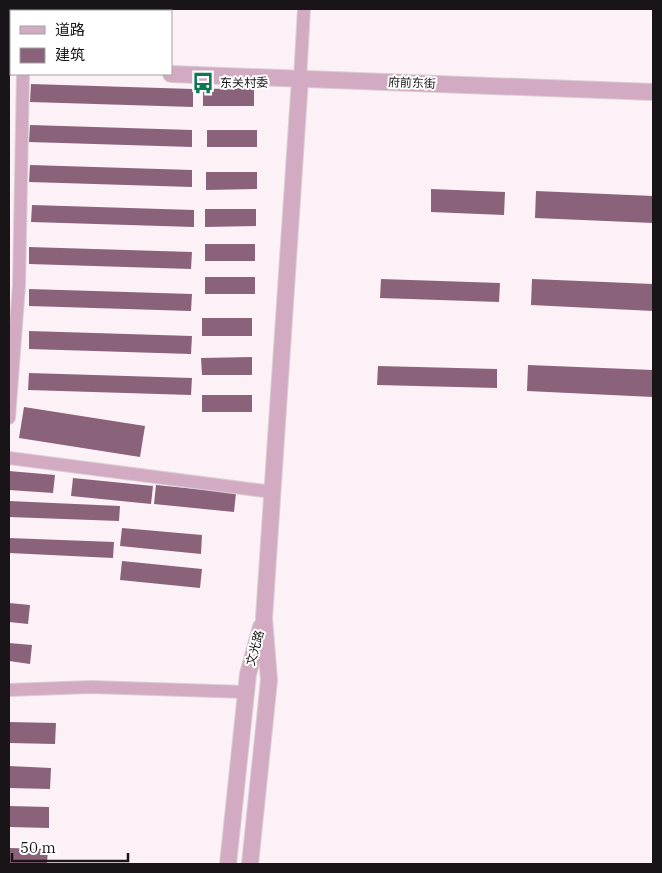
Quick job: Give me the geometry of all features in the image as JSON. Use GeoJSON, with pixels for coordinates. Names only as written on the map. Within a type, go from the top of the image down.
{"type":"FeatureCollection","features":[{"type":"Feature","properties":{"kind":"street"},"geometry":{"type":"LineString","coordinates":[[264,618],[304,9]]}},
{"type":"Feature","properties":{"kind":"street","name":"府前东街"},"geometry":{"type":"LineString","coordinates":[[172,74],[653,92]]}},
{"type":"Feature","properties":{"kind":"street"},"geometry":{"type":"LineString","coordinates":[[9,418],[20,285],[23,75]]}},
{"type":"Feature","properties":{"kind":"street"},"geometry":{"type":"LineString","coordinates":[[9,458],[272,492]]}},
{"type":"Feature","properties":{"kind":"street","name":"文光路"},"geometry":{"type":"LineString","coordinates":[[228,864],[248,674],[264,618]]}},
{"type":"Feature","properties":{"kind":"street","name":"文光路"},"geometry":{"type":"LineString","coordinates":[[250,864],[269,680],[264,618]]}},
{"type":"Feature","properties":{"kind":"street"},"geometry":{"type":"LineString","coordinates":[[9,690],[91,687],[246,692]]}},
{"type":"Feature","properties":{"kind":"building"},"geometry":{"type":"Polygon","coordinates":[[[31,84],[193,89],[193,107],[30,102],[31,84]]]}},
{"type":"Feature","properties":{"kind":"building"},"geometry":{"type":"Polygon","coordinates":[[[254,88],[254,106],[203,106],[203,89],[254,88]]]}},
{"type":"Feature","properties":{"kind":"building"},"geometry":{"type":"Polygon","coordinates":[[[30,125],[192,130],[192,147],[29,142],[30,125]]]}},
{"type":"Feature","properties":{"kind":"building"},"geometry":{"type":"Polygon","coordinates":[[[207,130],[257,130],[257,147],[207,147],[207,130]]]}},
{"type":"Feature","properties":{"kind":"building"},"geometry":{"type":"Polygon","coordinates":[[[30,165],[192,170],[192,187],[29,182],[30,165]]]}},
{"type":"Feature","properties":{"kind":"building"},"geometry":{"type":"Polygon","coordinates":[[[206,172],[257,172],[257,189],[206,190],[206,172]]]}},
{"type":"Feature","properties":{"kind":"building"},"geometry":{"type":"Polygon","coordinates":[[[431,189],[505,192],[504,215],[431,212],[431,189]]]}},
{"type":"Feature","properties":{"kind":"building"},"geometry":{"type":"Polygon","coordinates":[[[536,191],[653,196],[653,223],[535,218],[536,191]]]}},
{"type":"Feature","properties":{"kind":"building"},"geometry":{"type":"Polygon","coordinates":[[[32,205],[194,210],[194,227],[31,222],[32,205]]]}},
{"type":"Feature","properties":{"kind":"building"},"geometry":{"type":"Polygon","coordinates":[[[205,209],[256,209],[256,226],[205,227],[205,209]]]}},
{"type":"Feature","properties":{"kind":"building"},"geometry":{"type":"Polygon","coordinates":[[[205,244],[255,244],[255,261],[205,261],[205,244]]]}},
{"type":"Feature","properties":{"kind":"building"},"geometry":{"type":"Polygon","coordinates":[[[29,247],[192,252],[191,269],[29,264],[29,247]]]}},
{"type":"Feature","properties":{"kind":"building"},"geometry":{"type":"Polygon","coordinates":[[[205,277],[255,277],[255,294],[205,294],[205,277]]]}},
{"type":"Feature","properties":{"kind":"building"},"geometry":{"type":"Polygon","coordinates":[[[381,279],[500,283],[499,302],[380,298],[381,279]]]}},
{"type":"Feature","properties":{"kind":"building"},"geometry":{"type":"Polygon","coordinates":[[[532,279],[653,284],[653,311],[531,305],[532,279]]]}},
{"type":"Feature","properties":{"kind":"building"},"geometry":{"type":"Polygon","coordinates":[[[29,289],[192,294],[191,311],[29,306],[29,289]]]}},
{"type":"Feature","properties":{"kind":"building"},"geometry":{"type":"Polygon","coordinates":[[[202,318],[252,318],[252,336],[202,336],[202,318]]]}},
{"type":"Feature","properties":{"kind":"building"},"geometry":{"type":"Polygon","coordinates":[[[29,331],[192,336],[191,354],[29,349],[29,331]]]}},
{"type":"Feature","properties":{"kind":"building"},"geometry":{"type":"Polygon","coordinates":[[[252,357],[252,375],[202,375],[201,358],[252,357]]]}},
{"type":"Feature","properties":{"kind":"building"},"geometry":{"type":"Polygon","coordinates":[[[528,365],[653,370],[653,397],[527,391],[528,365]]]}},
{"type":"Feature","properties":{"kind":"building"},"geometry":{"type":"Polygon","coordinates":[[[378,366],[497,369],[497,388],[377,385],[378,366]]]}},
{"type":"Feature","properties":{"kind":"building"},"geometry":{"type":"Polygon","coordinates":[[[29,373],[192,378],[191,395],[28,390],[29,373]]]}},
{"type":"Feature","properties":{"kind":"building"},"geometry":{"type":"Polygon","coordinates":[[[202,395],[252,395],[252,412],[202,412],[202,395]]]}},
{"type":"Feature","properties":{"kind":"building"},"geometry":{"type":"Polygon","coordinates":[[[24,407],[145,426],[140,457],[19,438],[24,407]]]}},
{"type":"Feature","properties":{"kind":"building"},"geometry":{"type":"Polygon","coordinates":[[[9,471],[55,475],[53,493],[9,490],[9,471]]]}},
{"type":"Feature","properties":{"kind":"building"},"geometry":{"type":"Polygon","coordinates":[[[73,478],[153,486],[151,504],[71,496],[73,478]]]}},
{"type":"Feature","properties":{"kind":"building"},"geometry":{"type":"Polygon","coordinates":[[[156,485],[236,493],[234,512],[154,504],[156,485]]]}},
{"type":"Feature","properties":{"kind":"building"},"geometry":{"type":"Polygon","coordinates":[[[9,501],[120,506],[119,521],[9,517],[9,501]]]}},
{"type":"Feature","properties":{"kind":"building"},"geometry":{"type":"Polygon","coordinates":[[[122,528],[202,535],[201,554],[120,546],[122,528]]]}},
{"type":"Feature","properties":{"kind":"building"},"geometry":{"type":"Polygon","coordinates":[[[9,538],[114,542],[113,558],[9,553],[9,538]]]}},
{"type":"Feature","properties":{"kind":"building"},"geometry":{"type":"Polygon","coordinates":[[[122,561],[202,569],[200,588],[120,580],[122,561]]]}},
{"type":"Feature","properties":{"kind":"building"},"geometry":{"type":"Polygon","coordinates":[[[9,603],[30,605],[28,624],[9,622],[9,603]]]}},
{"type":"Feature","properties":{"kind":"building"},"geometry":{"type":"Polygon","coordinates":[[[9,643],[32,645],[30,664],[9,661],[9,643]]]}},
{"type":"Feature","properties":{"kind":"building"},"geometry":{"type":"Polygon","coordinates":[[[9,722],[56,723],[55,744],[9,743],[9,722]]]}},
{"type":"Feature","properties":{"kind":"building"},"geometry":{"type":"Polygon","coordinates":[[[9,766],[51,768],[50,789],[9,788],[9,766]]]}},
{"type":"Feature","properties":{"kind":"building"},"geometry":{"type":"Polygon","coordinates":[[[9,806],[49,807],[49,828],[9,827],[9,806]]]}},
{"type":"Feature","properties":{"kind":"building"},"geometry":{"type":"Polygon","coordinates":[[[9,848],[48,849],[47,864],[9,864],[9,848]]]}},
{"type":"Feature","properties":{"kind":"place","name":"东关村委"},"geometry":{"type":"Point","coordinates":[203,83]}}]}
